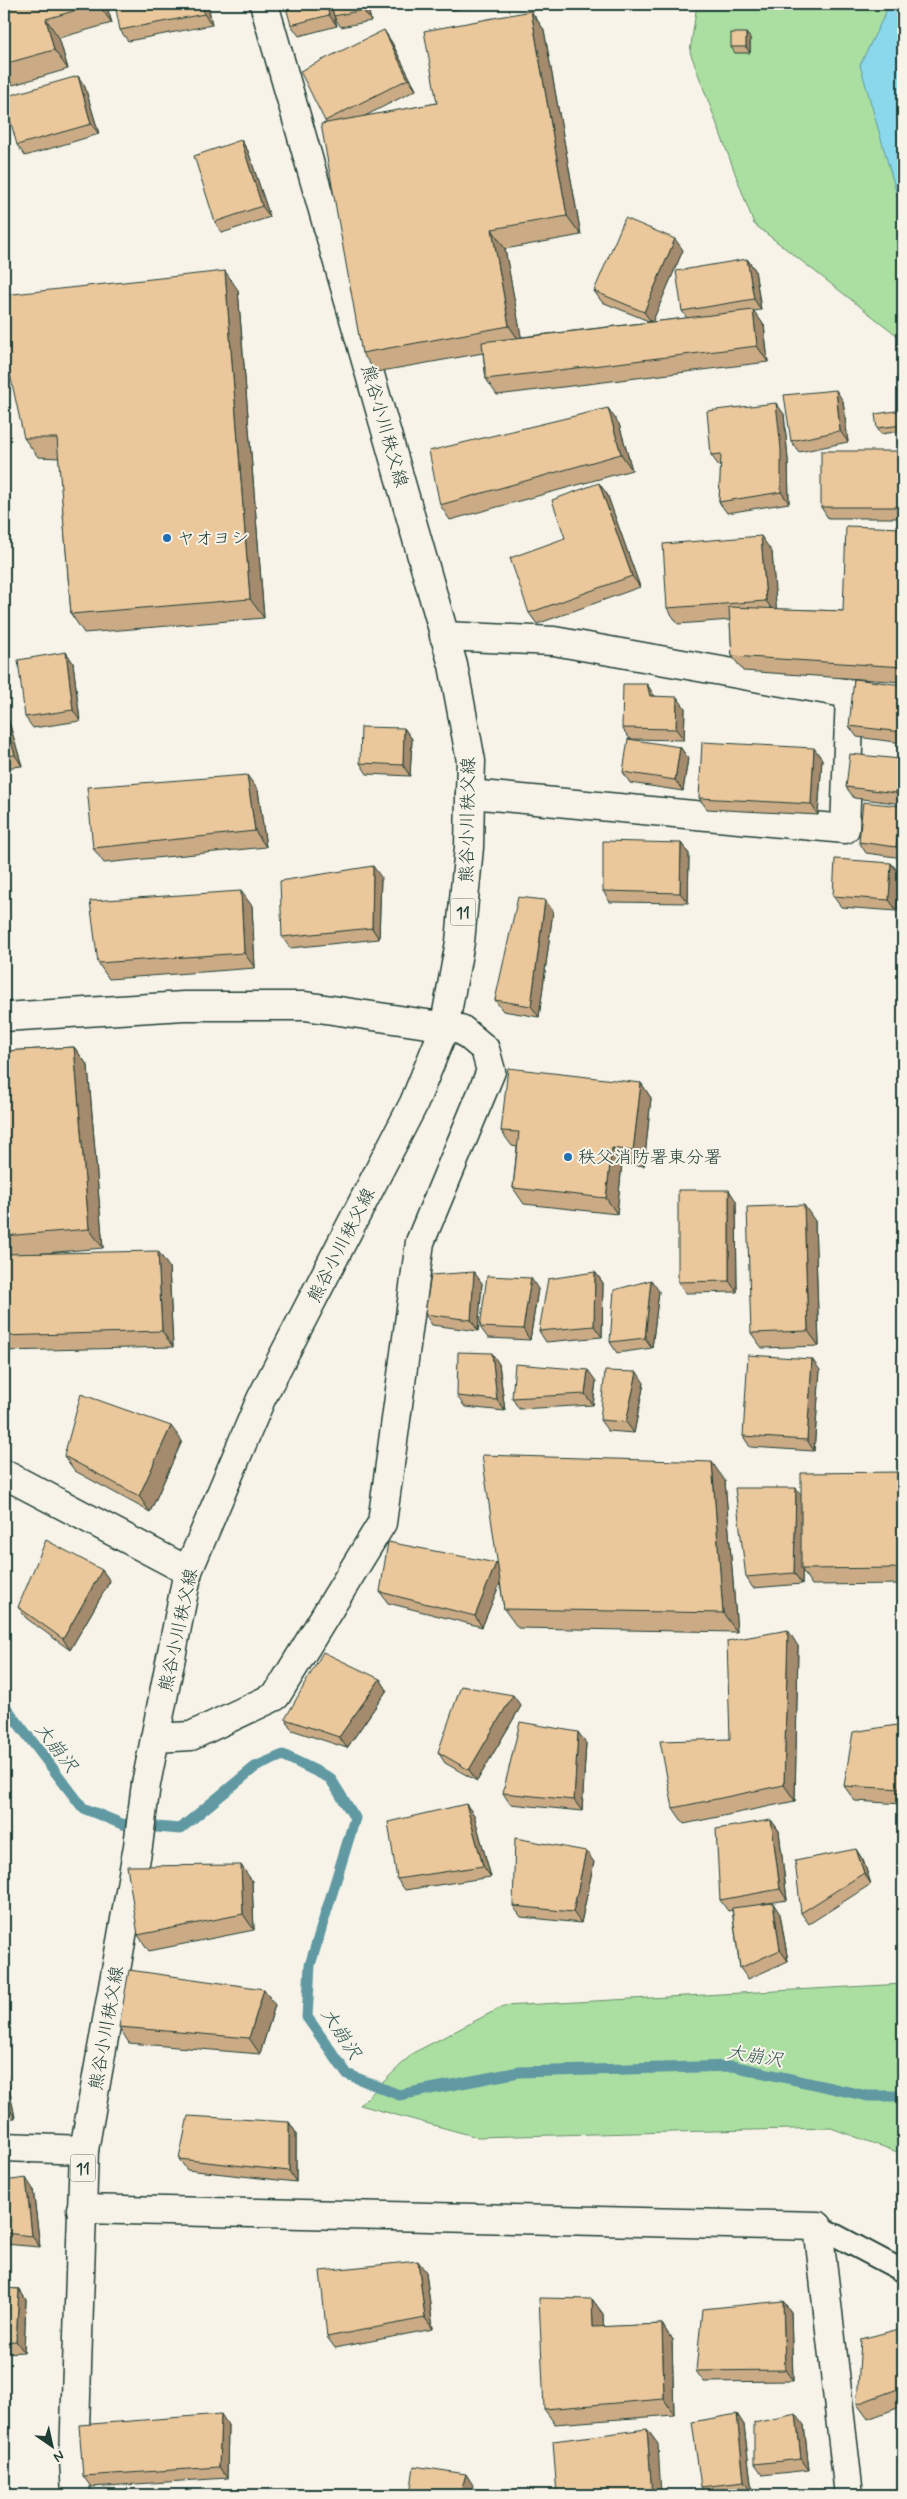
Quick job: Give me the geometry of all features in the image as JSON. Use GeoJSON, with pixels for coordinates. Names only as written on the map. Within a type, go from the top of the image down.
{"type":"FeatureCollection","features":[{"type":"Feature","properties":{"kind":"street","name":"熊谷小川秩父線"},"geometry":{"type":"LineString","coordinates":[[76,2495],[74,2459],[84,2150],[138,1846],[146,1784],[188,1571],[261,1399],[414,1103],[444,1029],[460,942],[469,847],[471,760],[453,666],[264,4]]}},
{"type":"Feature","properties":{"kind":"street"},"geometry":{"type":"LineString","coordinates":[[444,636],[554,641],[850,694],[845,829],[470,794]]}},
{"type":"Feature","properties":{"kind":"street"},"geometry":{"type":"LineString","coordinates":[[4,1018],[184,1006],[305,1006],[444,1029],[461,1030],[485,1049],[491,1071],[420,1242],[382,1524],[276,1696],[191,1736],[155,1738]]}},
{"type":"Feature","properties":{"kind":"street"},"geometry":{"type":"LineString","coordinates":[[4,1474],[188,1571]]}},
{"type":"Feature","properties":{"kind":"street"},"geometry":{"type":"LineString","coordinates":[[4,2148],[84,2150]]}},
{"type":"Feature","properties":{"kind":"street"},"geometry":{"type":"LineString","coordinates":[[81,2209],[818,2226],[849,2495]]}},
{"type":"Feature","properties":{"kind":"lane"},"geometry":{"type":"LineString","coordinates":[[818,2226],[903,2271]]}},
{"type":"Feature","properties":{"kind":"green space"},"geometry":{"type":"Polygon","coordinates":[[[697,4],[903,4],[903,340],[754,224],[690,52],[697,4]]]}},
{"type":"Feature","properties":{"kind":"green space"},"geometry":{"type":"Polygon","coordinates":[[[903,1984],[903,2154],[831,2128],[477,2137],[360,2105],[413,2053],[504,2006],[903,1984]]]}},
{"type":"Feature","properties":{"kind":"water"},"geometry":{"type":"Polygon","coordinates":[[[890,4],[903,4],[903,216],[860,65],[890,4]]]}},
{"type":"Feature","properties":{"kind":"building"},"geometry":{"type":"Polygon","coordinates":[[[4,4],[98,4],[46,19],[54,50],[4,64],[4,4]]]}},
{"type":"Feature","properties":{"kind":"building"},"geometry":{"type":"Polygon","coordinates":[[[115,4],[202,4],[204,14],[120,30],[115,4]]]}},
{"type":"Feature","properties":{"kind":"building"},"geometry":{"type":"Polygon","coordinates":[[[285,4],[326,4],[329,15],[291,25],[285,4]]]}},
{"type":"Feature","properties":{"kind":"building"},"geometry":{"type":"Polygon","coordinates":[[[331,4],[362,4],[363,10],[334,16],[331,4]]]}},
{"type":"Feature","properties":{"kind":"building"},"geometry":{"type":"Polygon","coordinates":[[[531,11],[567,216],[492,229],[509,326],[362,353],[321,124],[437,103],[424,31],[531,11]]]}},
{"type":"Feature","properties":{"kind":"building"},"geometry":{"type":"Polygon","coordinates":[[[384,30],[408,79],[325,121],[300,71],[384,30]]]}},
{"type":"Feature","properties":{"kind":"building"},"geometry":{"type":"Polygon","coordinates":[[[731,33],[746,33],[746,47],[731,47],[731,33]]]}},
{"type":"Feature","properties":{"kind":"building"},"geometry":{"type":"Polygon","coordinates":[[[78,76],[91,124],[17,145],[4,97],[78,76]]]}},
{"type":"Feature","properties":{"kind":"building"},"geometry":{"type":"Polygon","coordinates":[[[241,140],[262,206],[215,222],[194,156],[241,140]]]}},
{"type":"Feature","properties":{"kind":"building"},"geometry":{"type":"Polygon","coordinates":[[[625,218],[675,239],[644,312],[594,291],[625,218]]]}},
{"type":"Feature","properties":{"kind":"building"},"geometry":{"type":"Polygon","coordinates":[[[747,259],[754,299],[682,311],[676,271],[747,259]]]}},
{"type":"Feature","properties":{"kind":"building","name":"ヤオヨシ"},"geometry":{"type":"Polygon","coordinates":[[[225,271],[250,599],[71,614],[57,438],[24,438],[4,347],[4,295],[225,271]]]}},
{"type":"Feature","properties":{"kind":"building"},"geometry":{"type":"Polygon","coordinates":[[[753,310],[757,346],[486,379],[482,342],[753,310]]]}},
{"type":"Feature","properties":{"kind":"building"},"geometry":{"type":"Polygon","coordinates":[[[836,390],[840,431],[791,441],[784,395],[836,390]]]}},
{"type":"Feature","properties":{"kind":"building"},"geometry":{"type":"Polygon","coordinates":[[[776,403],[781,449],[781,492],[719,502],[721,454],[711,455],[707,411],[776,403]]]}},
{"type":"Feature","properties":{"kind":"building"},"geometry":{"type":"Polygon","coordinates":[[[608,408],[621,454],[440,505],[429,451],[608,408]]]}},
{"type":"Feature","properties":{"kind":"building"},"geometry":{"type":"Polygon","coordinates":[[[903,410],[903,425],[877,428],[875,414],[903,410]]]}},
{"type":"Feature","properties":{"kind":"building"},"geometry":{"type":"Polygon","coordinates":[[[821,451],[903,451],[903,507],[821,507],[821,451]]]}},
{"type":"Feature","properties":{"kind":"building"},"geometry":{"type":"Polygon","coordinates":[[[599,483],[632,576],[529,613],[510,558],[565,538],[552,500],[599,483]]]}},
{"type":"Feature","properties":{"kind":"building"},"geometry":{"type":"Polygon","coordinates":[[[846,526],[903,528],[903,667],[732,656],[729,607],[843,611],[846,526]]]}},
{"type":"Feature","properties":{"kind":"building"},"geometry":{"type":"Polygon","coordinates":[[[761,536],[766,601],[667,608],[663,544],[761,536]]]}},
{"type":"Feature","properties":{"kind":"building"},"geometry":{"type":"Polygon","coordinates":[[[66,652],[73,710],[25,717],[18,660],[66,652]]]}},
{"type":"Feature","properties":{"kind":"building"},"geometry":{"type":"Polygon","coordinates":[[[854,679],[903,685],[902,732],[849,726],[854,679]]]}},
{"type":"Feature","properties":{"kind":"building"},"geometry":{"type":"Polygon","coordinates":[[[623,684],[647,684],[650,696],[677,697],[676,729],[622,728],[623,684]]]}},
{"type":"Feature","properties":{"kind":"building"},"geometry":{"type":"Polygon","coordinates":[[[4,719],[15,755],[4,756],[4,719]]]}},
{"type":"Feature","properties":{"kind":"building"},"geometry":{"type":"Polygon","coordinates":[[[361,727],[404,728],[403,765],[360,763],[361,727]]]}},
{"type":"Feature","properties":{"kind":"building"},"geometry":{"type":"Polygon","coordinates":[[[628,739],[680,747],[675,780],[623,772],[628,739]]]}},
{"type":"Feature","properties":{"kind":"building"},"geometry":{"type":"Polygon","coordinates":[[[702,742],[814,748],[811,804],[699,798],[702,742]]]}},
{"type":"Feature","properties":{"kind":"building"},"geometry":{"type":"Polygon","coordinates":[[[850,754],[900,759],[896,793],[846,787],[850,754]]]}},
{"type":"Feature","properties":{"kind":"building"},"geometry":{"type":"Polygon","coordinates":[[[247,775],[255,831],[93,848],[87,787],[247,775]]]}},
{"type":"Feature","properties":{"kind":"building"},"geometry":{"type":"Polygon","coordinates":[[[863,802],[901,806],[896,847],[859,842],[863,802]]]}},
{"type":"Feature","properties":{"kind":"building"},"geometry":{"type":"Polygon","coordinates":[[[603,841],[681,843],[680,893],[603,891],[603,841]]]}},
{"type":"Feature","properties":{"kind":"building"},"geometry":{"type":"Polygon","coordinates":[[[835,859],[891,863],[889,900],[833,896],[835,859]]]}},
{"type":"Feature","properties":{"kind":"building"},"geometry":{"type":"Polygon","coordinates":[[[373,866],[372,928],[282,937],[280,881],[373,866]]]}},
{"type":"Feature","properties":{"kind":"building"},"geometry":{"type":"Polygon","coordinates":[[[241,891],[244,953],[98,963],[90,901],[241,891]]]}},
{"type":"Feature","properties":{"kind":"building"},"geometry":{"type":"Polygon","coordinates":[[[518,897],[545,900],[531,1006],[495,1000],[518,897]]]}},
{"type":"Feature","properties":{"kind":"building"},"geometry":{"type":"Polygon","coordinates":[[[74,1047],[89,1229],[4,1236],[4,1051],[74,1047]]]}},
{"type":"Feature","properties":{"kind":"building"},"geometry":{"type":"Polygon","coordinates":[[[508,1068],[641,1083],[633,1151],[612,1148],[606,1198],[513,1188],[519,1132],[501,1131],[508,1068]]]}},
{"type":"Feature","properties":{"kind":"building"},"geometry":{"type":"Polygon","coordinates":[[[678,1190],[729,1190],[729,1281],[678,1282],[678,1190]]]}},
{"type":"Feature","properties":{"kind":"building"},"geometry":{"type":"Polygon","coordinates":[[[804,1205],[808,1331],[751,1333],[747,1207],[804,1205]]]}},
{"type":"Feature","properties":{"kind":"building"},"geometry":{"type":"Polygon","coordinates":[[[158,1251],[162,1331],[4,1336],[4,1254],[158,1251]]]}},
{"type":"Feature","properties":{"kind":"building"},"geometry":{"type":"Polygon","coordinates":[[[474,1272],[471,1320],[425,1314],[431,1275],[474,1272]]]}},
{"type":"Feature","properties":{"kind":"building"},"geometry":{"type":"Polygon","coordinates":[[[595,1272],[594,1326],[539,1331],[548,1279],[595,1272]]]}},
{"type":"Feature","properties":{"kind":"building"},"geometry":{"type":"Polygon","coordinates":[[[487,1276],[531,1278],[523,1329],[480,1327],[487,1276]]]}},
{"type":"Feature","properties":{"kind":"building"},"geometry":{"type":"Polygon","coordinates":[[[651,1280],[645,1338],[610,1342],[614,1290],[651,1280]]]}},
{"type":"Feature","properties":{"kind":"building"},"geometry":{"type":"Polygon","coordinates":[[[458,1352],[492,1353],[497,1400],[457,1396],[458,1352]]]}},
{"type":"Feature","properties":{"kind":"building"},"geometry":{"type":"Polygon","coordinates":[[[748,1355],[812,1359],[807,1440],[743,1436],[748,1355]]]}},
{"type":"Feature","properties":{"kind":"building"},"geometry":{"type":"Polygon","coordinates":[[[515,1364],[588,1370],[585,1394],[512,1398],[515,1364]]]}},
{"type":"Feature","properties":{"kind":"building"},"geometry":{"type":"Polygon","coordinates":[[[605,1371],[637,1372],[626,1422],[600,1420],[605,1371]]]}},
{"type":"Feature","properties":{"kind":"building"},"geometry":{"type":"Polygon","coordinates":[[[81,1394],[171,1426],[139,1496],[64,1456],[81,1394]]]}},
{"type":"Feature","properties":{"kind":"building"},"geometry":{"type":"Polygon","coordinates":[[[482,1455],[712,1462],[723,1613],[504,1609],[482,1455]]]}},
{"type":"Feature","properties":{"kind":"building"},"geometry":{"type":"Polygon","coordinates":[[[903,1472],[903,1568],[801,1569],[801,1473],[903,1472]]]}},
{"type":"Feature","properties":{"kind":"building"},"geometry":{"type":"Polygon","coordinates":[[[735,1488],[796,1488],[794,1573],[746,1577],[735,1488]]]}},
{"type":"Feature","properties":{"kind":"building"},"geometry":{"type":"Polygon","coordinates":[[[46,1540],[102,1570],[63,1639],[18,1607],[46,1540]]]}},
{"type":"Feature","properties":{"kind":"building"},"geometry":{"type":"Polygon","coordinates":[[[388,1542],[496,1563],[475,1616],[380,1592],[388,1542]]]}},
{"type":"Feature","properties":{"kind":"building"},"geometry":{"type":"Polygon","coordinates":[[[788,1630],[784,1785],[673,1808],[660,1741],[730,1739],[727,1641],[788,1630]]]}},
{"type":"Feature","properties":{"kind":"building"},"geometry":{"type":"Polygon","coordinates":[[[323,1652],[380,1679],[339,1737],[285,1719],[323,1652]]]}},
{"type":"Feature","properties":{"kind":"building"},"geometry":{"type":"Polygon","coordinates":[[[461,1686],[513,1695],[469,1770],[438,1752],[461,1686]]]}},
{"type":"Feature","properties":{"kind":"building"},"geometry":{"type":"Polygon","coordinates":[[[520,1722],[578,1732],[574,1800],[503,1793],[520,1722]]]}},
{"type":"Feature","properties":{"kind":"building"},"geometry":{"type":"Polygon","coordinates":[[[903,1724],[903,1789],[844,1786],[853,1732],[903,1724]]]}},
{"type":"Feature","properties":{"kind":"building"},"geometry":{"type":"Polygon","coordinates":[[[466,1804],[483,1866],[397,1879],[388,1822],[466,1804]]]}},
{"type":"Feature","properties":{"kind":"building"},"geometry":{"type":"Polygon","coordinates":[[[771,1820],[780,1889],[720,1900],[716,1829],[771,1820]]]}},
{"type":"Feature","properties":{"kind":"building"},"geometry":{"type":"Polygon","coordinates":[[[515,1838],[586,1851],[573,1912],[513,1906],[515,1838]]]}},
{"type":"Feature","properties":{"kind":"building"},"geometry":{"type":"Polygon","coordinates":[[[856,1849],[864,1873],[801,1913],[795,1861],[856,1849]]]}},
{"type":"Feature","properties":{"kind":"building"},"geometry":{"type":"Polygon","coordinates":[[[241,1865],[243,1914],[138,1935],[127,1866],[241,1865]]]}},
{"type":"Feature","properties":{"kind":"building"},"geometry":{"type":"Polygon","coordinates":[[[773,1903],[780,1950],[740,1968],[732,1908],[773,1903]]]}},
{"type":"Feature","properties":{"kind":"building"},"geometry":{"type":"Polygon","coordinates":[[[129,1970],[264,1989],[249,2038],[119,2027],[129,1970]]]}},
{"type":"Feature","properties":{"kind":"building"},"geometry":{"type":"Polygon","coordinates":[[[4,2089],[8,2107],[4,2108],[4,2089]]]}},
{"type":"Feature","properties":{"kind":"building"},"geometry":{"type":"Polygon","coordinates":[[[188,2116],[289,2122],[289,2171],[179,2159],[188,2116]]]}},
{"type":"Feature","properties":{"kind":"building"},"geometry":{"type":"Polygon","coordinates":[[[26,2178],[32,2236],[4,2233],[4,2181],[26,2178]]]}},
{"type":"Feature","properties":{"kind":"building"},"geometry":{"type":"Polygon","coordinates":[[[418,2261],[425,2318],[327,2337],[320,2271],[418,2261]]]}},
{"type":"Feature","properties":{"kind":"building"},"geometry":{"type":"Polygon","coordinates":[[[4,2288],[19,2289],[16,2341],[4,2342],[4,2288]]]}},
{"type":"Feature","properties":{"kind":"building"},"geometry":{"type":"Polygon","coordinates":[[[539,2298],[592,2299],[593,2327],[662,2324],[664,2399],[544,2409],[539,2298]]]}},
{"type":"Feature","properties":{"kind":"building"},"geometry":{"type":"Polygon","coordinates":[[[783,2301],[785,2370],[696,2371],[702,2309],[783,2301]]]}},
{"type":"Feature","properties":{"kind":"building"},"geometry":{"type":"Polygon","coordinates":[[[903,2328],[903,2387],[857,2404],[861,2339],[903,2328]]]}},
{"type":"Feature","properties":{"kind":"building"},"geometry":{"type":"Polygon","coordinates":[[[221,2414],[219,2467],[83,2476],[79,2425],[221,2414]]]}},
{"type":"Feature","properties":{"kind":"building"},"geometry":{"type":"Polygon","coordinates":[[[737,2414],[744,2482],[701,2487],[692,2422],[737,2414]]]}},
{"type":"Feature","properties":{"kind":"building"},"geometry":{"type":"Polygon","coordinates":[[[796,2414],[801,2459],[754,2464],[754,2423],[796,2414]]]}},
{"type":"Feature","properties":{"kind":"building"},"geometry":{"type":"Polygon","coordinates":[[[647,2429],[652,2495],[557,2495],[553,2441],[647,2429]]]}},
{"type":"Feature","properties":{"kind":"building"},"geometry":{"type":"Polygon","coordinates":[[[414,2466],[466,2474],[460,2495],[410,2495],[414,2466]]]}},
{"type":"Feature","properties":{"kind":"waterway","name":"大崩沢"},"geometry":{"type":"LineString","coordinates":[[4,1708],[8,1710],[83,1808],[122,1824],[180,1829],[255,1767],[283,1755],[330,1778],[355,1818],[310,1965],[307,2017],[347,2074],[399,2095],[519,2072],[733,2066],[867,2096],[903,2096]]}},
{"type":"Feature","properties":{"kind":"place","name":"ヤオヨシ"},"geometry":{"type":"Point","coordinates":[167,538]}},
{"type":"Feature","properties":{"kind":"place","name":"秩父消防署東分署"},"geometry":{"type":"Point","coordinates":[568,1157]}}]}
